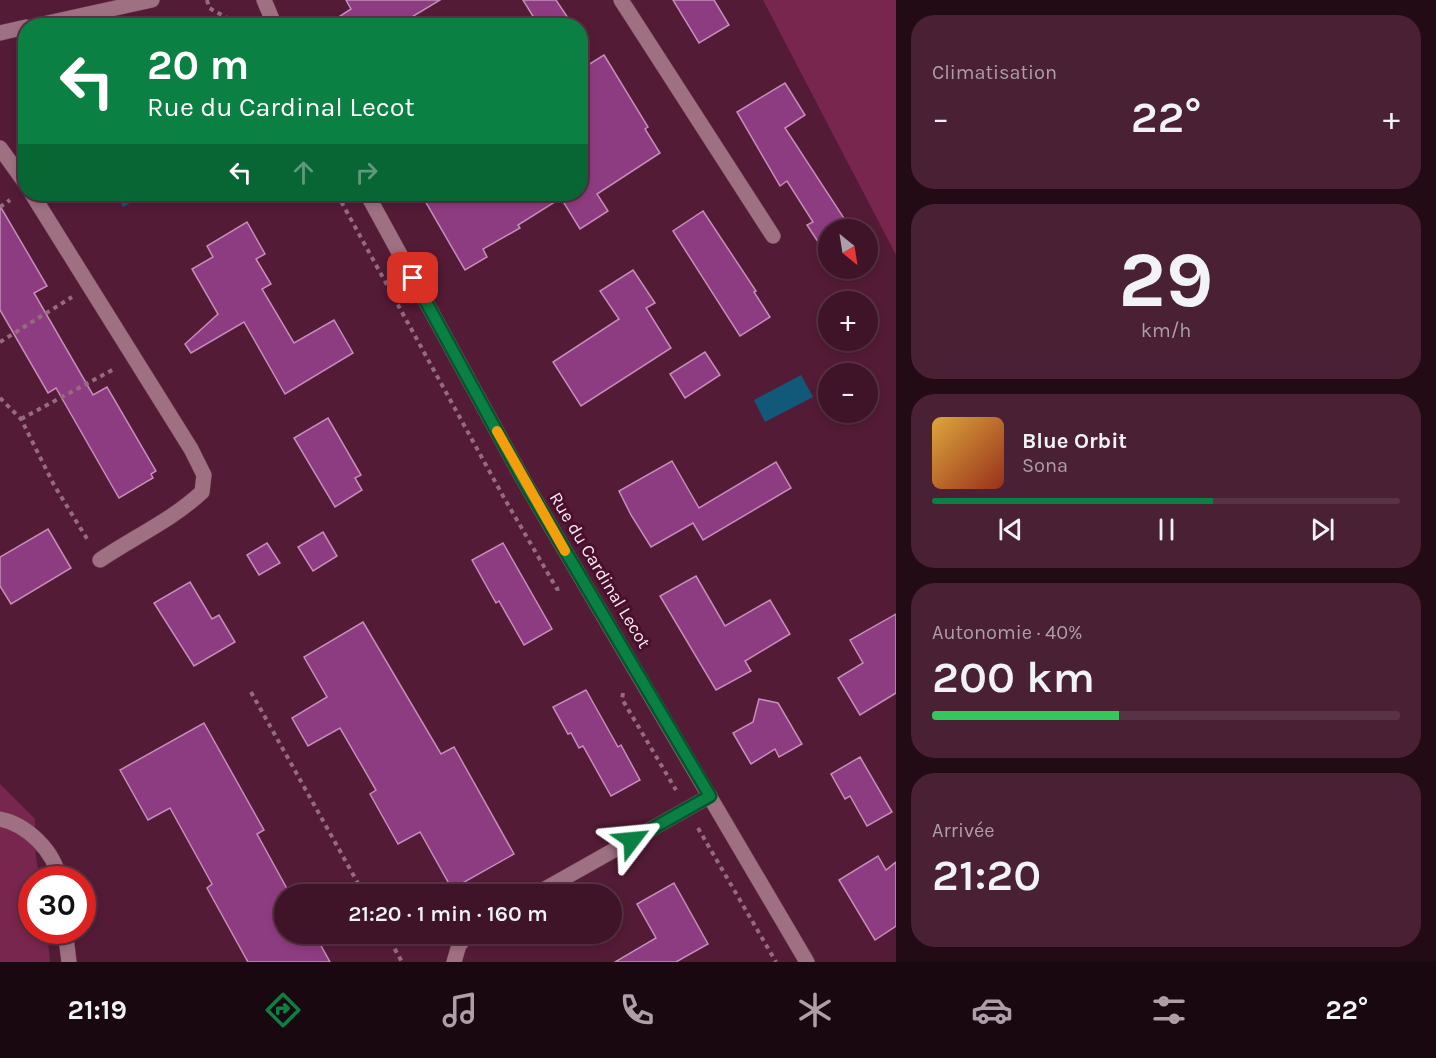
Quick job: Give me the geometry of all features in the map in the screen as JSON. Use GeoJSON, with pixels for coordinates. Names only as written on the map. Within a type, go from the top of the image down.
{"type":"FeatureCollection","features":[{"type":"Feature","properties":{"kind":"street"},"geometry":{"type":"LineString","coordinates":[[70,18],[152,0]]}},
{"type":"Feature","properties":{"kind":"street"},"geometry":{"type":"LineString","coordinates":[[264,0],[272,18]]}},
{"type":"Feature","properties":{"kind":"street"},"geometry":{"type":"LineString","coordinates":[[621,0],[773,236]]}},
{"type":"Feature","properties":{"kind":"street"},"geometry":{"type":"LineString","coordinates":[[0,33],[18,29]]}},
{"type":"Feature","properties":{"kind":"street"},"geometry":{"type":"LineString","coordinates":[[0,148],[18,173]]}},
{"type":"Feature","properties":{"kind":"street"},"geometry":{"type":"LineString","coordinates":[[36,201],[168,410],[204,475],[202,492],[171,517],[134,537],[100,560]]}},
{"type":"Feature","properties":{"kind":"street","name":"Rue du Cardinal Lecot"},"geometry":{"type":"LineString","coordinates":[[371,201],[524,481],[807,962]]}},
{"type":"Feature","properties":{"kind":"street"},"geometry":{"type":"LineString","coordinates":[[554,884],[710,796]]}},
{"type":"Feature","properties":{"kind":"street"},"geometry":{"type":"LineString","coordinates":[[0,819],[9,821],[34,836],[55,866]]}},
{"type":"Feature","properties":{"kind":"street"},"geometry":{"type":"LineString","coordinates":[[67,944],[69,962]]}},
{"type":"Feature","properties":{"kind":"street"},"geometry":{"type":"LineString","coordinates":[[454,962],[460,944]]}},
{"type":"Feature","properties":{"kind":"path"},"geometry":{"type":"LineString","coordinates":[[207,0],[209,8],[227,18]]}},
{"type":"Feature","properties":{"kind":"path"},"geometry":{"type":"LineString","coordinates":[[0,342],[90,286]]}},
{"type":"Feature","properties":{"kind":"path"},"geometry":{"type":"LineString","coordinates":[[21,419],[135,358]]}},
{"type":"Feature","properties":{"kind":"path"},"geometry":{"type":"LineString","coordinates":[[0,398],[21,419],[54,485],[100,560]]}},
{"type":"Feature","properties":{"kind":"path"},"geometry":{"type":"LineString","coordinates":[[250,692],[358,884]]}},
{"type":"Feature","properties":{"kind":"path"},"geometry":{"type":"LineString","coordinates":[[392,944],[402,962]]}},
{"type":"Feature","properties":{"kind":"shaded area"},"geometry":{"type":"Polygon","coordinates":[[[763,0],[896,0],[896,255],[763,0]]]}},
{"type":"Feature","properties":{"kind":"shaded area"},"geometry":{"type":"Polygon","coordinates":[[[0,784],[35,819],[38,866],[18,866],[18,944],[48,944],[50,962],[0,962],[0,784]]]}},
{"type":"Feature","properties":{"kind":"water"},"geometry":{"type":"Polygon","coordinates":[[[120,201],[133,201],[123,207],[120,201]]]}},
{"type":"Feature","properties":{"kind":"water"},"geometry":{"type":"Polygon","coordinates":[[[801,375],[813,397],[765,422],[754,400],[801,375]]]}},
{"type":"Feature","properties":{"kind":"building"},"geometry":{"type":"Polygon","coordinates":[[[346,0],[440,0],[410,18],[337,18],[351,9],[346,0]]]}},
{"type":"Feature","properties":{"kind":"building"},"geometry":{"type":"Polygon","coordinates":[[[523,0],[556,0],[568,18],[534,18],[523,0]]]}},
{"type":"Feature","properties":{"kind":"building"},"geometry":{"type":"Polygon","coordinates":[[[673,0],[714,0],[729,25],[699,43],[673,0]]]}},
{"type":"Feature","properties":{"kind":"building"},"geometry":{"type":"Polygon","coordinates":[[[604,55],[648,127],[645,129],[660,153],[597,194],[608,211],[580,229],[563,201],[588,201],[588,65],[604,55]]]}},
{"type":"Feature","properties":{"kind":"building"},"geometry":{"type":"Polygon","coordinates":[[[785,83],[805,115],[785,128],[844,219],[818,219],[818,242],[807,225],[813,222],[787,181],[780,186],[737,112],[785,83]]]}},
{"type":"Feature","properties":{"kind":"building"},"geometry":{"type":"Polygon","coordinates":[[[425,201],[556,201],[518,225],[520,228],[483,249],[487,257],[465,270],[425,201]]]}},
{"type":"Feature","properties":{"kind":"building"},"geometry":{"type":"Polygon","coordinates":[[[0,206],[47,286],[34,293],[93,395],[107,387],[156,471],[151,474],[153,478],[119,498],[56,388],[48,393],[0,310],[0,206]]]}},
{"type":"Feature","properties":{"kind":"building"},"geometry":{"type":"Polygon","coordinates":[[[703,211],[756,291],[754,292],[770,317],[740,336],[673,231],[703,211]]]}},
{"type":"Feature","properties":{"kind":"building"},"geometry":{"type":"Polygon","coordinates":[[[247,222],[265,254],[256,259],[271,284],[262,289],[294,343],[334,320],[353,353],[285,394],[244,322],[191,353],[185,344],[218,314],[192,269],[213,257],[207,246],[247,222]]]}},
{"type":"Feature","properties":{"kind":"building"},"geometry":{"type":"Polygon","coordinates":[[[633,270],[655,303],[646,308],[671,348],[581,406],[553,362],[619,319],[600,291],[633,270]]]}},
{"type":"Feature","properties":{"kind":"building"},"geometry":{"type":"Polygon","coordinates":[[[705,352],[720,375],[685,398],[670,374],[705,352]]]}},
{"type":"Feature","properties":{"kind":"building"},"geometry":{"type":"Polygon","coordinates":[[[328,418],[361,475],[355,478],[362,490],[335,507],[294,438],[328,418]]]}},
{"type":"Feature","properties":{"kind":"building"},"geometry":{"type":"Polygon","coordinates":[[[672,461],[699,508],[776,462],[791,488],[703,540],[693,523],[651,547],[619,491],[672,461]]]}},
{"type":"Feature","properties":{"kind":"building"},"geometry":{"type":"Polygon","coordinates":[[[48,529],[71,568],[11,604],[0,586],[0,557],[48,529]]]}},
{"type":"Feature","properties":{"kind":"building"},"geometry":{"type":"Polygon","coordinates":[[[323,532],[337,556],[313,571],[298,547],[323,532]]]}},
{"type":"Feature","properties":{"kind":"building"},"geometry":{"type":"Polygon","coordinates":[[[267,543],[280,563],[259,575],[247,555],[267,543]]]}},
{"type":"Feature","properties":{"kind":"building"},"geometry":{"type":"Polygon","coordinates":[[[503,543],[552,629],[524,645],[499,601],[496,603],[472,560],[503,543]]]}},
{"type":"Feature","properties":{"kind":"building"},"geometry":{"type":"Polygon","coordinates":[[[696,576],[725,626],[770,600],[790,634],[745,661],[751,671],[716,690],[660,596],[696,576]]]}},
{"type":"Feature","properties":{"kind":"building"},"geometry":{"type":"Polygon","coordinates":[[[190,582],[212,619],[219,615],[235,642],[194,666],[154,603],[190,582]]]}},
{"type":"Feature","properties":{"kind":"building"},"geometry":{"type":"Polygon","coordinates":[[[896,614],[896,693],[860,715],[838,678],[863,663],[850,640],[896,614]]]}},
{"type":"Feature","properties":{"kind":"building"},"geometry":{"type":"Polygon","coordinates":[[[363,622],[441,754],[454,747],[514,854],[461,884],[449,884],[420,832],[398,844],[370,794],[376,790],[340,728],[308,746],[292,718],[327,697],[304,657],[363,622]]]}},
{"type":"Feature","properties":{"kind":"building"},"geometry":{"type":"Polygon","coordinates":[[[586,690],[618,747],[621,745],[640,780],[611,796],[583,746],[579,748],[571,733],[568,734],[553,707],[586,690]]]}},
{"type":"Feature","properties":{"kind":"building"},"geometry":{"type":"Polygon","coordinates":[[[759,699],[778,703],[802,744],[779,757],[775,749],[751,764],[733,733],[753,722],[759,699]]]}},
{"type":"Feature","properties":{"kind":"building"},"geometry":{"type":"Polygon","coordinates":[[[204,723],[264,830],[257,834],[284,884],[274,884],[274,944],[320,944],[330,962],[248,962],[207,888],[212,884],[170,808],[148,820],[120,770],[204,723]]]}},
{"type":"Feature","properties":{"kind":"building"},"geometry":{"type":"Polygon","coordinates":[[[860,757],[892,812],[867,826],[850,796],[845,799],[831,774],[860,757]]]}},
{"type":"Feature","properties":{"kind":"building"},"geometry":{"type":"Polygon","coordinates":[[[878,856],[886,870],[896,862],[896,926],[875,940],[839,880],[878,856]]]}},
{"type":"Feature","properties":{"kind":"building"},"geometry":{"type":"Polygon","coordinates":[[[674,883],[708,944],[676,962],[615,962],[656,938],[637,904],[674,883]]]}},
{"type":"Feature","properties":{"kind":"slow traffic"},"geometry":{"type":"LineString","coordinates":[[497,431],[565,551]]}},
{"type":"Feature","properties":{"kind":"route"},"geometry":{"type":"LineString","coordinates":[[413,278],[524,481],[710,796],[632,840]]}}]}
